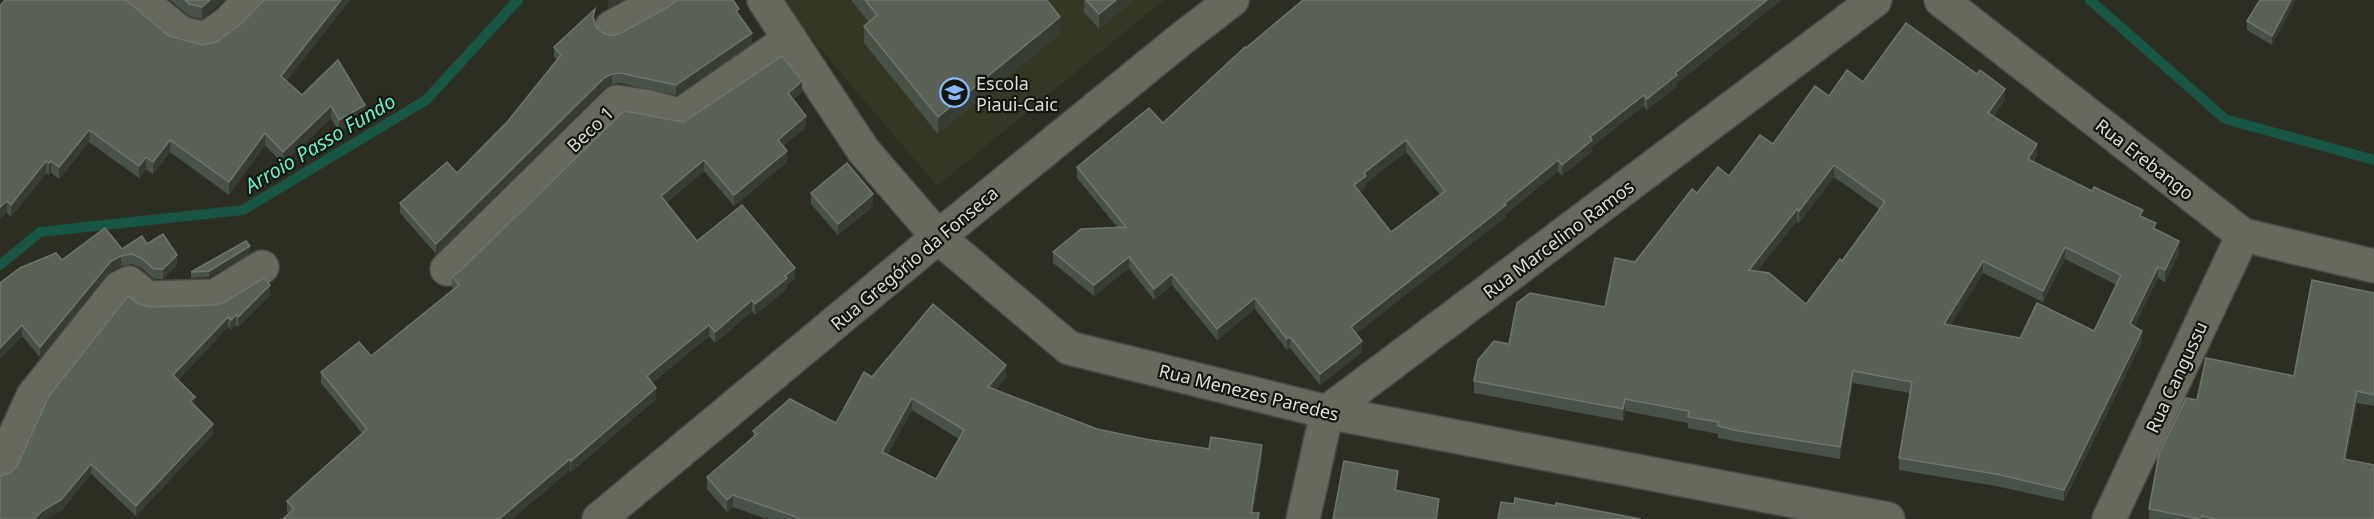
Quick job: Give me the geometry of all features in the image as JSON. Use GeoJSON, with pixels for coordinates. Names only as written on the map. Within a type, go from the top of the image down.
{"type":"FeatureCollection","features":[{"type":"Feature","properties":{"kind":"street"},"geometry":{"type":"LineString","coordinates":[[140,0],[181,33],[206,39],[229,22],[250,0]]}},
{"type":"Feature","properties":{"kind":"street"},"geometry":{"type":"LineString","coordinates":[[612,27],[661,0]]}},
{"type":"Feature","properties":{"kind":"street","name":"Rua Menezes Paredes"},"geometry":{"type":"LineString","coordinates":[[764,0],[863,150],[938,237],[1069,348],[1327,412],[1888,519]]}},
{"type":"Feature","properties":{"kind":"street","name":"Rua Gregório da Fonseca"},"geometry":{"type":"LineString","coordinates":[[599,519],[938,237],[1232,0]]}},
{"type":"Feature","properties":{"kind":"street","name":"Rua Marcelino Ramos"},"geometry":{"type":"LineString","coordinates":[[1327,412],[1875,0]]}},
{"type":"Feature","properties":{"kind":"street","name":"Rua Erebango"},"geometry":{"type":"LineString","coordinates":[[1941,0],[2243,235],[2374,266]]}},
{"type":"Feature","properties":{"kind":"street","name":"Beco 1"},"geometry":{"type":"LineString","coordinates":[[447,269],[617,102],[680,115],[790,39]]}},
{"type":"Feature","properties":{"kind":"street","name":"Rua Cangussu"},"geometry":{"type":"LineString","coordinates":[[2109,519],[2243,235]]}},
{"type":"Feature","properties":{"kind":"street"},"geometry":{"type":"LineString","coordinates":[[0,468],[33,396],[119,288],[129,283],[148,298],[215,296],[262,267]]}},
{"type":"Feature","properties":{"kind":"street"},"geometry":{"type":"LineString","coordinates":[[1303,519],[1327,412]]}},
{"type":"Feature","properties":{"kind":"shaded area","name":"Escola Piaui-Caic"},"geometry":{"type":"Polygon","coordinates":[[[779,0],[1164,0],[937,186],[779,0]]]}},
{"type":"Feature","properties":{"kind":"building"},"geometry":{"type":"Polygon","coordinates":[[[5,0],[126,0],[169,36],[202,45],[217,42],[242,23],[264,0],[341,0],[281,76],[302,95],[338,60],[365,105],[339,120],[331,106],[283,152],[265,133],[229,182],[170,140],[153,162],[146,157],[139,166],[89,130],[59,167],[51,161],[49,163],[46,161],[11,205],[7,201],[0,207],[0,6],[5,0]]]}},
{"type":"Feature","properties":{"kind":"building"},"geometry":{"type":"Polygon","coordinates":[[[185,0],[210,0],[202,7],[189,4],[185,0]]]}},
{"type":"Feature","properties":{"kind":"building"},"geometry":{"type":"Polygon","coordinates":[[[677,0],[733,0],[739,9],[736,11],[752,33],[676,85],[620,73],[604,78],[436,244],[400,203],[447,162],[457,173],[508,121],[561,55],[554,47],[595,9],[593,17],[596,27],[612,36],[670,6],[677,0]]]}},
{"type":"Feature","properties":{"kind":"building"},"geometry":{"type":"Polygon","coordinates":[[[865,0],[1047,0],[1060,17],[938,117],[864,26],[877,15],[865,0]]]}},
{"type":"Feature","properties":{"kind":"building"},"geometry":{"type":"Polygon","coordinates":[[[1086,0],[1116,0],[1099,14],[1086,0]]]}},
{"type":"Feature","properties":{"kind":"building"},"geometry":{"type":"Polygon","coordinates":[[[1303,0],[1767,0],[1675,73],[1677,75],[1647,99],[1644,95],[1590,137],[1592,140],[1562,165],[1558,160],[1504,204],[1506,205],[1351,327],[1362,341],[1320,374],[1290,337],[1287,339],[1255,298],[1217,329],[1172,274],[1154,289],[1129,257],[1094,285],[1053,252],[1081,229],[1126,227],[1077,167],[1149,108],[1163,123],[1303,0]],[[1406,140],[1364,173],[1366,176],[1354,185],[1391,232],[1445,191],[1406,140]]]}},
{"type":"Feature","properties":{"kind":"building"},"geometry":{"type":"Polygon","coordinates":[[[2260,0],[2291,0],[2272,36],[2247,21],[2260,0]]]}},
{"type":"Feature","properties":{"kind":"building"},"geometry":{"type":"Polygon","coordinates":[[[1906,23],[1977,74],[1980,70],[2005,89],[1988,113],[2037,144],[2028,159],[2092,191],[2094,187],[2143,210],[2140,216],[2156,223],[2153,228],[2179,241],[2165,270],[2158,267],[2130,324],[2142,331],[2064,490],[1996,474],[1899,458],[1912,382],[1853,371],[1840,447],[1739,431],[1718,426],[1718,422],[1688,417],[1689,411],[1625,399],[1623,409],[1474,381],[1478,360],[1494,341],[1509,344],[1517,303],[1530,293],[1605,307],[1615,258],[1635,262],[1692,189],[1697,193],[1718,167],[1729,176],[1760,135],[1773,144],[1815,86],[1829,96],[1847,70],[1863,82],[1906,23]],[[1834,165],[1749,270],[1769,273],[1806,304],[1840,259],[1842,261],[1885,202],[1834,165]],[[2065,247],[2043,291],[1983,261],[1944,324],[2020,338],[2037,303],[2094,331],[2121,275],[2065,247]]]}},
{"type":"Feature","properties":{"kind":"building"},"geometry":{"type":"Polygon","coordinates":[[[782,56],[802,81],[788,93],[806,116],[778,140],[787,151],[734,195],[704,160],[661,196],[697,241],[742,205],[795,268],[785,276],[787,278],[755,304],[752,300],[715,332],[709,325],[647,376],[656,388],[499,519],[283,519],[294,509],[287,501],[367,429],[321,372],[359,342],[371,356],[459,285],[452,276],[460,271],[624,111],[684,122],[782,56]]]}},
{"type":"Feature","properties":{"kind":"building"},"geometry":{"type":"Polygon","coordinates":[[[847,163],[873,194],[838,224],[811,193],[847,163]]]}},
{"type":"Feature","properties":{"kind":"building"},"geometry":{"type":"Polygon","coordinates":[[[105,228],[122,249],[142,236],[147,244],[163,234],[177,255],[163,269],[154,269],[132,254],[111,261],[40,347],[22,325],[0,348],[0,283],[20,268],[56,253],[62,260],[105,228]]]}},
{"type":"Feature","properties":{"kind":"building"},"geometry":{"type":"Polygon","coordinates":[[[246,241],[250,246],[209,271],[191,272],[246,241]]]}},
{"type":"Feature","properties":{"kind":"building"},"geometry":{"type":"Polygon","coordinates":[[[264,278],[270,285],[238,317],[236,315],[231,320],[228,317],[173,375],[195,397],[190,401],[213,424],[136,506],[91,464],[61,500],[42,511],[34,519],[0,519],[0,476],[10,473],[17,466],[49,396],[128,296],[137,303],[149,307],[216,305],[264,278]]]}},
{"type":"Feature","properties":{"kind":"building"},"geometry":{"type":"Polygon","coordinates":[[[2312,280],[2374,293],[2374,395],[2357,391],[2344,459],[2374,465],[2374,519],[2217,519],[2202,516],[2201,519],[2149,509],[2159,454],[2186,398],[2197,400],[2206,358],[2294,376],[2312,280]]]}},
{"type":"Feature","properties":{"kind":"building"},"geometry":{"type":"Polygon","coordinates":[[[933,304],[1006,365],[988,387],[1097,429],[1209,449],[1211,437],[1262,445],[1251,513],[1259,513],[1258,519],[802,519],[733,495],[727,500],[707,477],[757,434],[753,431],[790,399],[836,423],[864,372],[872,377],[933,304]],[[912,398],[882,452],[936,479],[964,430],[912,398]]]}},
{"type":"Feature","properties":{"kind":"building"},"geometry":{"type":"Polygon","coordinates":[[[1344,461],[1398,471],[1395,490],[1439,499],[1436,519],[1333,519],[1344,461]]]}},
{"type":"Feature","properties":{"kind":"building"},"geometry":{"type":"Polygon","coordinates":[[[1515,498],[1556,506],[1556,503],[1641,519],[1498,519],[1501,502],[1514,504],[1515,498]]]}},
{"type":"Feature","properties":{"kind":"waterway","name":"Arroio Passo Fundo"},"geometry":{"type":"LineString","coordinates":[[0,265],[40,232],[243,210],[426,100],[518,0]]}},
{"type":"Feature","properties":{"kind":"waterway"},"geometry":{"type":"LineString","coordinates":[[2090,0],[2225,119],[2374,160]]}},
{"type":"Feature","properties":{"kind":"place","name":"Escola Piaui-Caic"},"geometry":{"type":"Point","coordinates":[955,93]}}]}
